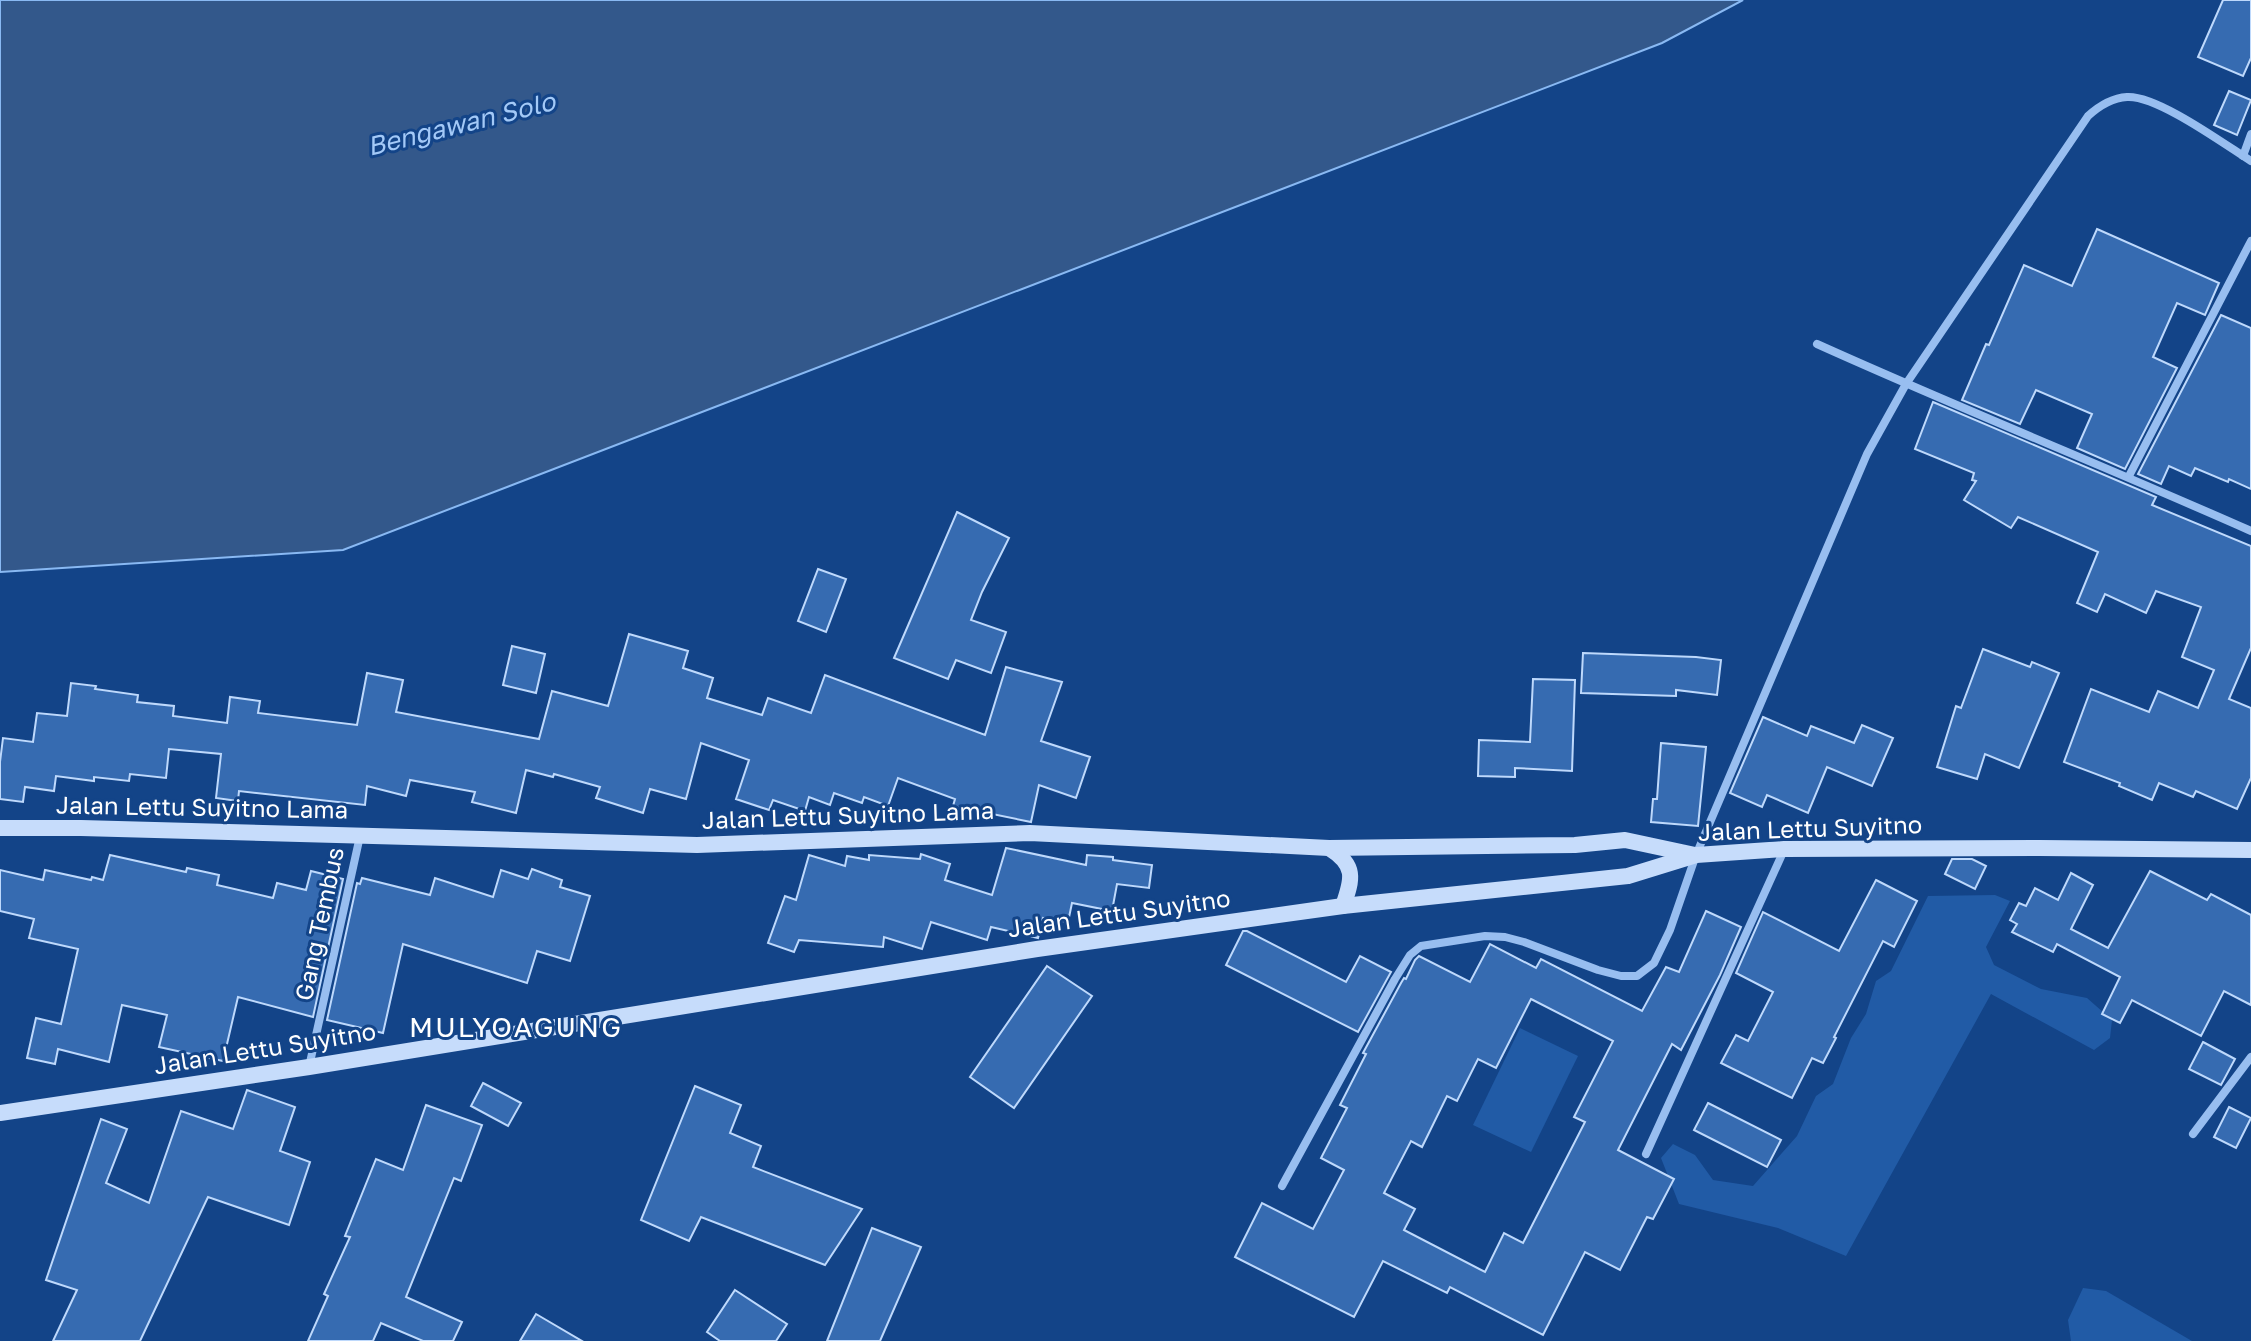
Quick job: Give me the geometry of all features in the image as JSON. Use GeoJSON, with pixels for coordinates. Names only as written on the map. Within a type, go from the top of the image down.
{"type":"FeatureCollection","features":[{"type":"Feature","properties":{"kind":"main road","name":"Jalan Lettu Suyitno Lama"},"geometry":{"type":"LineString","coordinates":[[0,828],[715,845],[1030,833],[1329,848],[1575,845],[1625,840],[1696,855]]}},
{"type":"Feature","properties":{"kind":"main road"},"geometry":{"type":"LineString","coordinates":[[1329,848],[1348,864],[1350,877],[1343,906]]}},
{"type":"Feature","properties":{"kind":"main road","name":"Jalan Lettu Suyitno"},"geometry":{"type":"LineString","coordinates":[[0,1113],[309,1067],[1037,949],[1343,906],[1628,876],[1696,855],[1784,849],[2251,850]]}},
{"type":"Feature","properties":{"kind":"street"},"geometry":{"type":"LineString","coordinates":[[1282,1186],[1395,979],[1410,955],[1421,946],[1485,936],[1505,937],[1615,975],[1637,976],[1650,967],[1662,948],[1696,855],[1867,454],[1906,384],[2078,127],[2097,108],[2117,98],[2137,97],[2247,158],[2251,134]]}},
{"type":"Feature","properties":{"kind":"street"},"geometry":{"type":"LineString","coordinates":[[2129,476],[2251,241]]}},
{"type":"Feature","properties":{"kind":"street"},"geometry":{"type":"LineString","coordinates":[[1817,344],[2251,531]]}},
{"type":"Feature","properties":{"kind":"street","name":"Gang Tembus"},"geometry":{"type":"LineString","coordinates":[[309,1067],[360,835]]}},
{"type":"Feature","properties":{"kind":"street"},"geometry":{"type":"LineString","coordinates":[[1646,1154],[1784,849]]}},
{"type":"Feature","properties":{"kind":"street"},"geometry":{"type":"LineString","coordinates":[[2193,1134],[2251,1057]]}},
{"type":"Feature","properties":{"kind":"shaded area"},"geometry":{"type":"Polygon","coordinates":[[[1995,895],[2010,901],[1986,947],[1994,965],[2041,989],[2087,998],[2112,1020],[2110,1038],[2094,1050],[1991,994],[1846,1256],[1778,1228],[1679,1204],[1661,1158],[1673,1144],[1695,1155],[1713,1180],[1753,1186],[1797,1136],[1816,1096],[1833,1084],[1851,1038],[1866,1014],[1876,981],[1891,971],[1928,896],[1995,895]]]}},
{"type":"Feature","properties":{"kind":"shaded area"},"geometry":{"type":"Polygon","coordinates":[[[1520,1028],[1578,1056],[1531,1152],[1473,1125],[1520,1028]]]}},
{"type":"Feature","properties":{"kind":"shaded area"},"geometry":{"type":"Polygon","coordinates":[[[2083,1288],[2106,1291],[2192,1341],[2071,1341],[2068,1320],[2083,1288]]]}},
{"type":"Feature","properties":{"kind":"water","name":"Bengawan Solo"},"geometry":{"type":"Polygon","coordinates":[[[0,0],[1743,0],[1662,43],[343,550],[0,572],[0,0]]]}},
{"type":"Feature","properties":{"kind":"building"},"geometry":{"type":"Polygon","coordinates":[[[2223,0],[2251,0],[2251,58],[2243,76],[2198,57],[2223,0]]]}},
{"type":"Feature","properties":{"kind":"building"},"geometry":{"type":"Polygon","coordinates":[[[2229,91],[2251,100],[2237,135],[2214,125],[2229,91]]]}},
{"type":"Feature","properties":{"kind":"building"},"geometry":{"type":"Polygon","coordinates":[[[2097,229],[2219,283],[2205,315],[2177,303],[2153,357],[2177,368],[2125,469],[2077,448],[2092,414],[2036,390],[2020,424],[1962,400],[2024,265],[2072,286],[2097,229]]]}},
{"type":"Feature","properties":{"kind":"building"},"geometry":{"type":"Polygon","coordinates":[[[2221,315],[2251,328],[2251,489],[2195,468],[2191,476],[2169,466],[2161,484],[2138,474],[2221,315]]]}},
{"type":"Feature","properties":{"kind":"building"},"geometry":{"type":"Polygon","coordinates":[[[1933,402],[2156,497],[2152,505],[2251,546],[2251,648],[2229,699],[2251,708],[2251,778],[2237,809],[2196,791],[2193,797],[2159,783],[2152,800],[2119,786],[2120,783],[2064,762],[2091,689],[2149,712],[2158,691],[2198,708],[2214,670],[2182,657],[2201,607],[2156,591],[2146,613],[2105,594],[2097,612],[2077,603],[2098,552],[2018,517],[2011,528],[1964,500],[1976,481],[1972,480],[1974,473],[1915,449],[1933,402]]]}},
{"type":"Feature","properties":{"kind":"building"},"geometry":{"type":"Polygon","coordinates":[[[957,512],[1009,538],[971,620],[1006,632],[991,673],[956,660],[948,679],[894,658],[957,512]]]}},
{"type":"Feature","properties":{"kind":"building"},"geometry":{"type":"Polygon","coordinates":[[[818,569],[846,579],[826,632],[798,621],[818,569]]]}},
{"type":"Feature","properties":{"kind":"building"},"geometry":{"type":"Polygon","coordinates":[[[629,634],[688,651],[683,668],[713,678],[707,698],[762,715],[768,698],[811,713],[825,675],[985,735],[1006,667],[1062,682],[1041,741],[1090,757],[1076,798],[1039,785],[1031,822],[953,806],[955,799],[898,778],[888,806],[864,797],[862,803],[834,793],[830,805],[809,797],[805,811],[773,800],[769,810],[736,799],[749,760],[701,743],[686,799],[650,789],[643,813],[596,798],[600,787],[526,770],[516,813],[472,802],[475,792],[410,780],[406,796],[367,786],[365,805],[239,791],[238,801],[216,798],[221,754],[169,749],[166,778],[130,774],[129,781],[94,777],[94,781],[56,776],[54,791],[25,787],[23,802],[0,799],[3,738],[33,742],[37,713],[67,716],[71,683],[138,695],[137,702],[174,706],[173,716],[227,723],[230,697],[260,701],[258,713],[357,725],[367,673],[403,680],[396,712],[539,739],[552,691],[608,706],[629,634]]]}},
{"type":"Feature","properties":{"kind":"building"},"geometry":{"type":"Polygon","coordinates":[[[512,646],[545,654],[536,693],[503,685],[512,646]]]}},
{"type":"Feature","properties":{"kind":"building"},"geometry":{"type":"Polygon","coordinates":[[[1983,649],[2030,667],[2032,662],[2059,673],[2019,768],[1985,754],[1977,779],[1937,767],[1956,706],[1961,708],[1983,649]]]}},
{"type":"Feature","properties":{"kind":"building"},"geometry":{"type":"Polygon","coordinates":[[[1583,653],[1721,660],[1717,695],[1676,690],[1676,696],[1581,693],[1583,653]]]}},
{"type":"Feature","properties":{"kind":"building"},"geometry":{"type":"Polygon","coordinates":[[[1533,679],[1575,680],[1572,771],[1515,768],[1515,777],[1478,776],[1479,740],[1530,742],[1533,679]]]}},
{"type":"Feature","properties":{"kind":"building"},"geometry":{"type":"Polygon","coordinates":[[[1763,717],[1807,736],[1811,726],[1854,743],[1862,725],[1893,738],[1872,786],[1827,767],[1808,813],[1767,795],[1762,807],[1730,793],[1763,717]]]}},
{"type":"Feature","properties":{"kind":"building"},"geometry":{"type":"Polygon","coordinates":[[[1661,743],[1706,747],[1698,826],[1651,822],[1653,799],[1657,799],[1661,743]]]}},
{"type":"Feature","properties":{"kind":"building"},"geometry":{"type":"Polygon","coordinates":[[[1006,848],[1086,865],[1087,855],[1152,865],[1149,888],[1117,884],[1112,911],[1072,903],[1068,922],[1043,918],[1038,938],[991,927],[987,940],[931,922],[922,949],[884,937],[883,947],[799,940],[794,952],[768,943],[785,896],[796,900],[809,855],[845,866],[847,856],[869,860],[869,855],[920,859],[921,854],[950,864],[945,880],[992,895],[1006,848]]]}},
{"type":"Feature","properties":{"kind":"building"},"geometry":{"type":"Polygon","coordinates":[[[110,855],[186,872],[187,868],[219,875],[217,885],[273,898],[277,883],[306,890],[311,871],[343,879],[313,1017],[238,997],[223,1061],[159,1047],[167,1015],[122,1005],[109,1062],[58,1049],[55,1064],[27,1058],[36,1018],[61,1024],[78,949],[29,938],[34,919],[0,911],[0,870],[43,880],[45,870],[103,880],[110,855]]]}},
{"type":"Feature","properties":{"kind":"building"},"geometry":{"type":"Polygon","coordinates":[[[1952,859],[1972,859],[1986,866],[1975,889],[1945,874],[1952,859]]]}},
{"type":"Feature","properties":{"kind":"building"},"geometry":{"type":"Polygon","coordinates":[[[532,869],[562,880],[560,887],[590,896],[570,961],[537,951],[527,983],[403,944],[383,1033],[327,1020],[357,883],[360,884],[362,878],[430,895],[435,878],[493,897],[501,870],[528,879],[532,869]]]}},
{"type":"Feature","properties":{"kind":"building"},"geometry":{"type":"Polygon","coordinates":[[[2150,871],[2207,900],[2211,894],[2251,915],[2251,1005],[2224,991],[2201,1036],[2132,1000],[2120,1023],[2102,1014],[2120,977],[2057,944],[2053,952],[2012,932],[2017,924],[2010,920],[2019,903],[2026,906],[2035,888],[2058,900],[2071,873],[2093,885],[2071,929],[2108,948],[2150,871]]]}},
{"type":"Feature","properties":{"kind":"building"},"geometry":{"type":"Polygon","coordinates":[[[1876,880],[1917,901],[1894,947],[1883,941],[1823,1063],[1812,1058],[1792,1098],[1721,1063],[1736,1035],[1748,1041],[1773,992],[1736,973],[1763,912],[1839,951],[1876,880]]]}},
{"type":"Feature","properties":{"kind":"building"},"geometry":{"type":"Polygon","coordinates":[[[1706,911],[1741,927],[1681,1050],[1672,1044],[1618,1150],[1674,1179],[1653,1219],[1647,1217],[1620,1270],[1585,1252],[1543,1335],[1450,1287],[1447,1293],[1383,1261],[1354,1317],[1235,1257],[1262,1203],[1313,1229],[1344,1170],[1321,1158],[1347,1108],[1340,1105],[1366,1054],[1363,1053],[1419,956],[1470,982],[1490,944],[1536,968],[1541,959],[1642,1011],[1666,967],[1679,972],[1706,911]],[[1531,999],[1496,1068],[1478,1059],[1457,1101],[1447,1096],[1422,1147],[1411,1141],[1384,1193],[1415,1209],[1404,1230],[1485,1272],[1504,1233],[1523,1243],[1585,1122],[1574,1117],[1613,1041],[1531,999]]]}},
{"type":"Feature","properties":{"kind":"building"},"geometry":{"type":"Polygon","coordinates":[[[1243,931],[1346,982],[1360,956],[1391,972],[1358,1032],[1226,965],[1243,931]]]}},
{"type":"Feature","properties":{"kind":"building"},"geometry":{"type":"Polygon","coordinates":[[[1047,966],[1092,996],[1014,1108],[970,1077],[1047,966]]]}},
{"type":"Feature","properties":{"kind":"building"},"geometry":{"type":"Polygon","coordinates":[[[2203,1042],[2235,1059],[2221,1085],[2189,1069],[2203,1042]]]}},
{"type":"Feature","properties":{"kind":"building"},"geometry":{"type":"Polygon","coordinates":[[[483,1083],[521,1103],[508,1126],[471,1106],[483,1083]]]}},
{"type":"Feature","properties":{"kind":"building"},"geometry":{"type":"Polygon","coordinates":[[[695,1086],[741,1105],[730,1133],[761,1146],[753,1167],[862,1209],[825,1265],[701,1217],[689,1241],[641,1220],[695,1086]]]}},
{"type":"Feature","properties":{"kind":"building"},"geometry":{"type":"Polygon","coordinates":[[[247,1090],[295,1107],[280,1151],[310,1162],[289,1225],[208,1197],[140,1341],[53,1341],[77,1290],[46,1280],[101,1119],[127,1129],[106,1183],[149,1203],[181,1111],[233,1129],[247,1090]]]}},
{"type":"Feature","properties":{"kind":"building"},"geometry":{"type":"Polygon","coordinates":[[[1708,1103],[1781,1140],[1767,1167],[1694,1130],[1708,1103]]]}},
{"type":"Feature","properties":{"kind":"building"},"geometry":{"type":"Polygon","coordinates":[[[426,1105],[482,1125],[461,1181],[454,1178],[406,1297],[462,1322],[453,1341],[423,1341],[381,1323],[373,1341],[308,1341],[328,1296],[324,1294],[350,1237],[345,1236],[376,1159],[403,1170],[426,1105]]]}},
{"type":"Feature","properties":{"kind":"building"},"geometry":{"type":"Polygon","coordinates":[[[2229,1107],[2251,1118],[2236,1148],[2214,1137],[2229,1107]]]}},
{"type":"Feature","properties":{"kind":"building"},"geometry":{"type":"Polygon","coordinates":[[[872,1228],[921,1247],[880,1341],[827,1341],[872,1228]]]}},
{"type":"Feature","properties":{"kind":"building"},"geometry":{"type":"Polygon","coordinates":[[[735,1290],[787,1324],[776,1341],[720,1341],[707,1332],[735,1290]]]}},
{"type":"Feature","properties":{"kind":"building"},"geometry":{"type":"Polygon","coordinates":[[[536,1314],[582,1341],[520,1341],[536,1314]]]}},
{"type":"Feature","properties":{"kind":"district","name":"MULYOAGUNG"},"geometry":{"type":"Point","coordinates":[516,1027]}}]}
